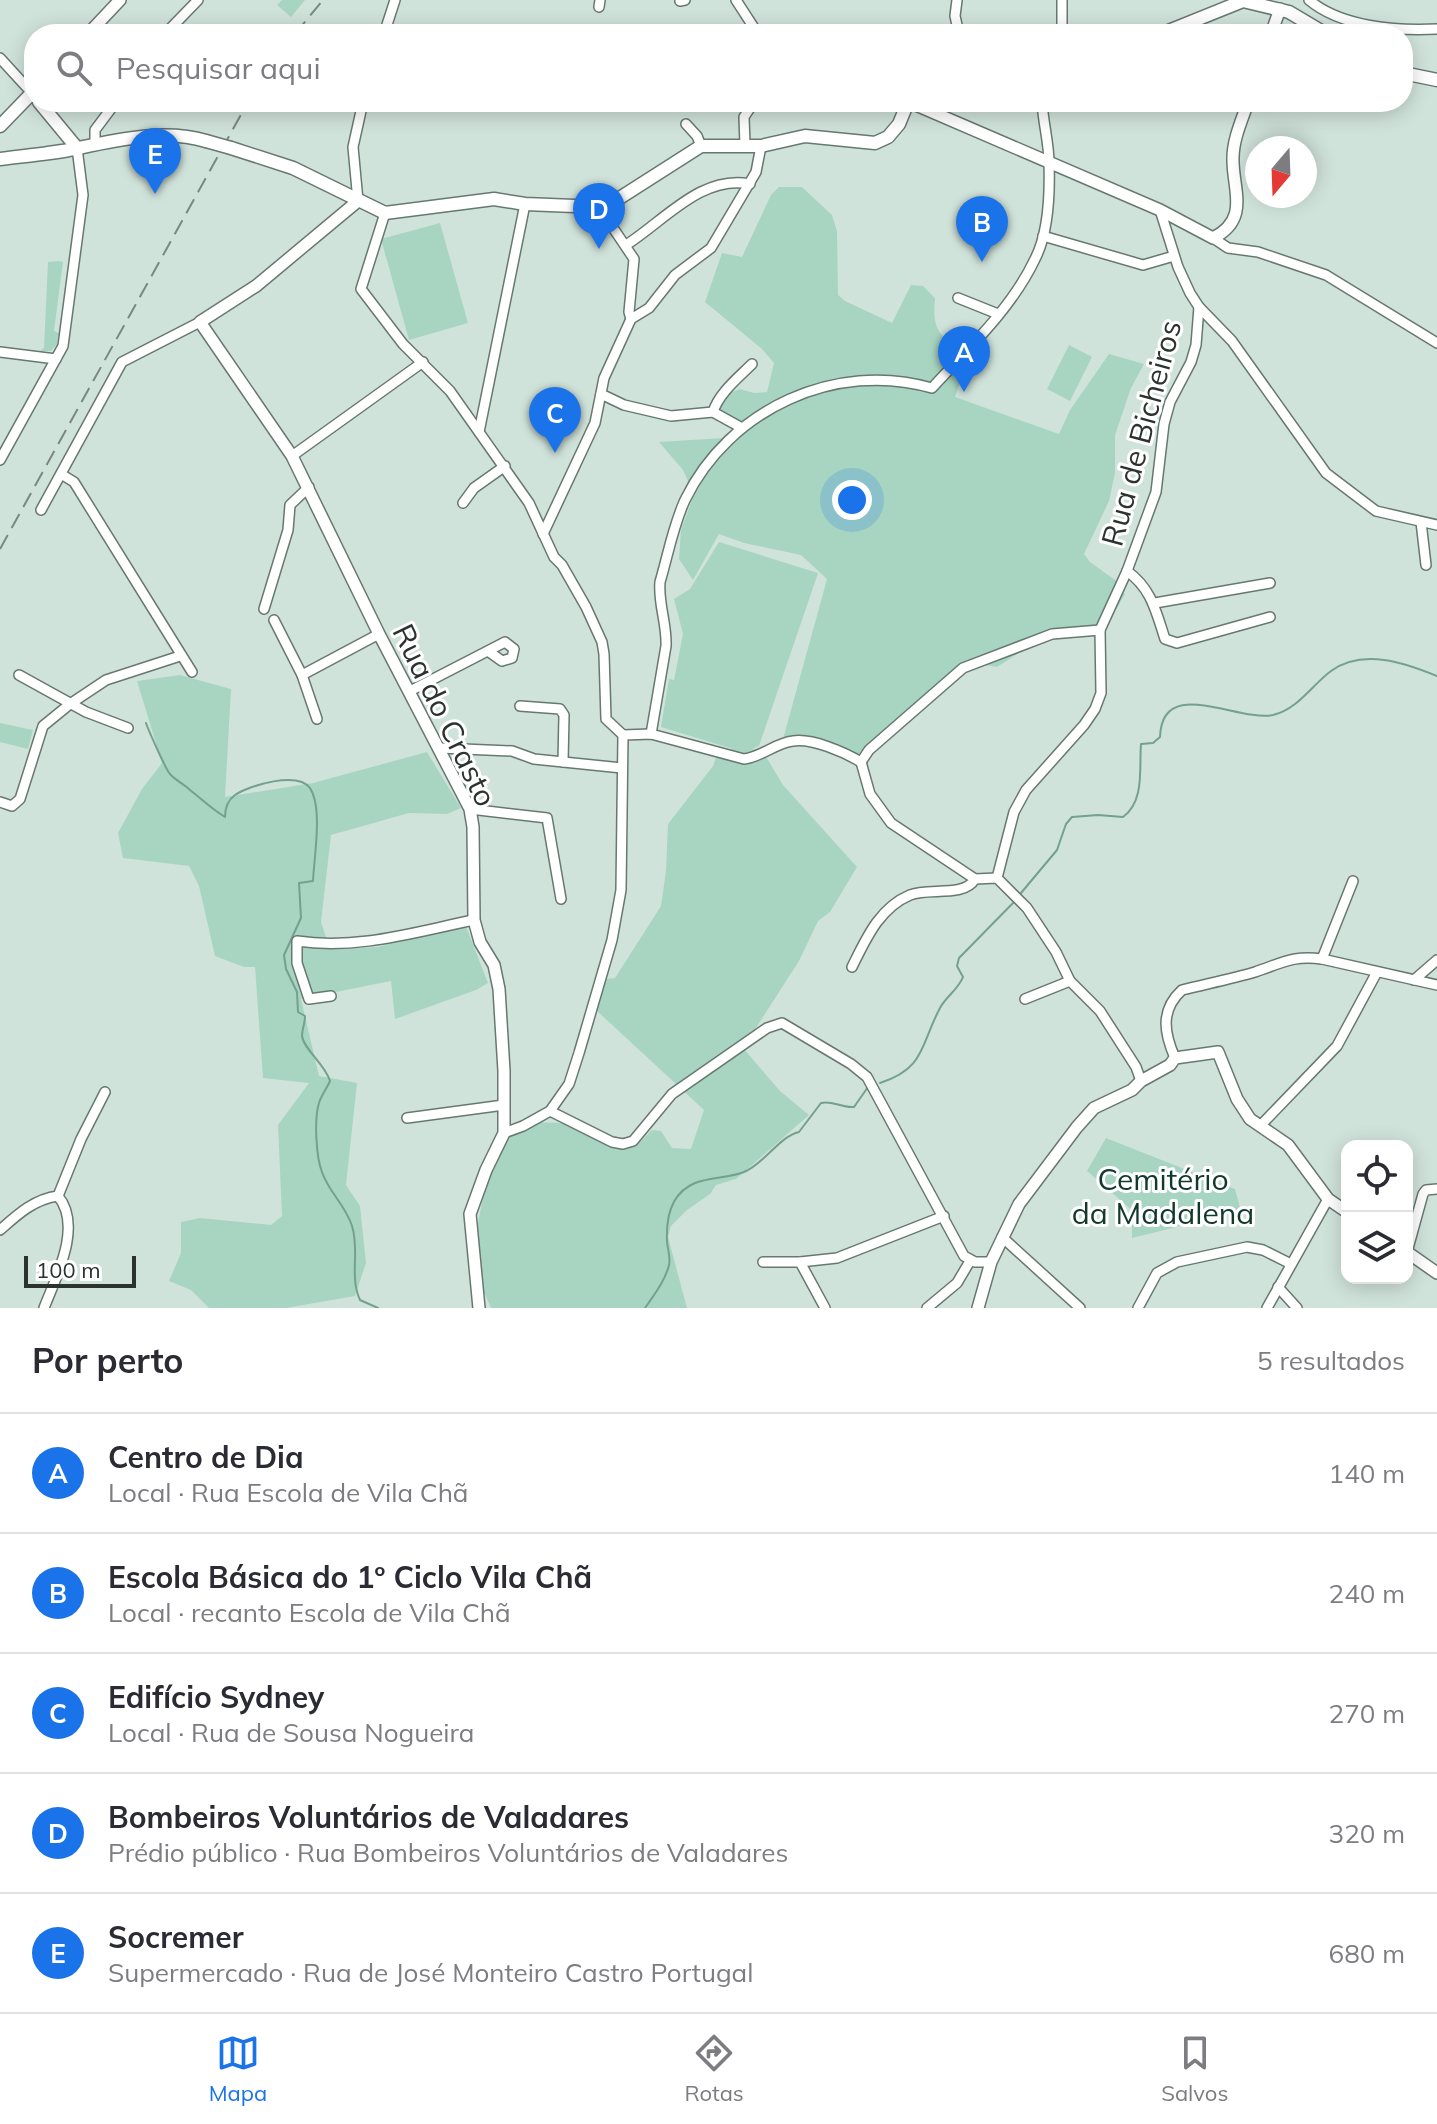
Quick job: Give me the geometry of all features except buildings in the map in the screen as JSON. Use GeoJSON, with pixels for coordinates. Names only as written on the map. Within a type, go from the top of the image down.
{"type":"FeatureCollection","features":[{"type":"Feature","properties":{"kind":"main road"},"geometry":{"type":"LineString","coordinates":[[1186,24],[1243,1],[1280,9],[1308,24]]}},
{"type":"Feature","properties":{"kind":"main road"},"geometry":{"type":"LineString","coordinates":[[1413,75],[1437,80]]}},
{"type":"Feature","properties":{"kind":"main road"},"geometry":{"type":"LineString","coordinates":[[0,126],[24,105]]}},
{"type":"Feature","properties":{"kind":"main road"},"geometry":{"type":"LineString","coordinates":[[48,112],[77,148]]}},
{"type":"Feature","properties":{"kind":"main road"},"geometry":{"type":"LineString","coordinates":[[0,159],[95,144],[175,136],[206,141],[293,168],[385,213],[494,199],[525,204],[599,207],[618,199],[701,146],[761,146],[805,136],[875,143],[888,137],[904,112]]}},
{"type":"Feature","properties":{"kind":"street"},"geometry":{"type":"LineString","coordinates":[[97,24],[120,0]]}},
{"type":"Feature","properties":{"kind":"street"},"geometry":{"type":"LineString","coordinates":[[175,24],[198,0]]}},
{"type":"Feature","properties":{"kind":"street"},"geometry":{"type":"LineString","coordinates":[[387,24],[395,0]]}},
{"type":"Feature","properties":{"kind":"street"},"geometry":{"type":"LineString","coordinates":[[736,0],[752,24]]}},
{"type":"Feature","properties":{"kind":"street"},"geometry":{"type":"LineString","coordinates":[[957,0],[957,24]]}},
{"type":"Feature","properties":{"kind":"street"},"geometry":{"type":"LineString","coordinates":[[1062,0],[1062,24]]}},
{"type":"Feature","properties":{"kind":"street"},"geometry":{"type":"LineString","coordinates":[[1309,0],[1333,16],[1366,24]]}},
{"type":"Feature","properties":{"kind":"street"},"geometry":{"type":"LineString","coordinates":[[1275,24],[1280,9]]}},
{"type":"Feature","properties":{"kind":"street"},"geometry":{"type":"LineString","coordinates":[[1413,29],[1437,29]]}},
{"type":"Feature","properties":{"kind":"street"},"geometry":{"type":"LineString","coordinates":[[0,58],[24,83]]}},
{"type":"Feature","properties":{"kind":"street"},"geometry":{"type":"LineString","coordinates":[[95,144],[95,130],[108,112]]}},
{"type":"Feature","properties":{"kind":"street"},"geometry":{"type":"LineString","coordinates":[[41,510],[122,362],[200,322],[256,286],[358,201],[353,147],[361,112]]}},
{"type":"Feature","properties":{"kind":"street"},"geometry":{"type":"LineString","coordinates":[[745,145],[744,117],[747,112]]}},
{"type":"Feature","properties":{"kind":"street"},"geometry":{"type":"LineString","coordinates":[[932,112],[1160,210],[1234,250],[1268,255],[1326,275],[1437,343]]}},
{"type":"Feature","properties":{"kind":"street"},"geometry":{"type":"LineString","coordinates":[[651,734],[666,646],[658,596],[660,582],[686,498],[729,440],[783,401],[851,382],[896,380],[932,388],[998,314],[1037,257],[1043,236],[1049,161],[1043,112]]}},
{"type":"Feature","properties":{"kind":"street"},"geometry":{"type":"LineString","coordinates":[[1213,238],[1225,229],[1239,200],[1232,158],[1245,112]]}},
{"type":"Feature","properties":{"kind":"street"},"geometry":{"type":"LineString","coordinates":[[686,124],[701,146]]}},
{"type":"Feature","properties":{"kind":"street"},"geometry":{"type":"LineString","coordinates":[[543,534],[595,423],[618,343],[631,319],[649,308],[675,275],[711,248],[756,172],[761,146]]}},
{"type":"Feature","properties":{"kind":"street"},"geometry":{"type":"LineString","coordinates":[[0,460],[56,359],[65,335],[83,195],[77,148]]}},
{"type":"Feature","properties":{"kind":"street"},"geometry":{"type":"LineString","coordinates":[[626,245],[701,191],[733,180],[750,184]]}},
{"type":"Feature","properties":{"kind":"street"},"geometry":{"type":"LineString","coordinates":[[479,432],[525,204]]}},
{"type":"Feature","properties":{"kind":"street"},"geometry":{"type":"LineString","coordinates":[[599,207],[634,259],[631,319]]}},
{"type":"Feature","properties":{"kind":"street","name":"Rua de Bicheiros"},"geometry":{"type":"LineString","coordinates":[[997,878],[1014,812],[1026,790],[1095,709],[1103,679],[1100,630],[1127,571],[1156,492],[1164,424],[1170,402],[1191,362],[1196,345],[1199,307],[1174,256],[1160,210]]}},
{"type":"Feature","properties":{"kind":"street"},"geometry":{"type":"LineString","coordinates":[[385,213],[361,289],[396,335],[450,391],[529,503],[554,557],[562,565],[586,607],[602,642],[606,719],[623,735],[651,734],[744,759],[758,757],[794,740],[843,751],[861,762],[870,794],[891,823],[975,879],[997,878],[1027,908],[1056,952],[1070,981],[1100,1011],[1136,1067],[1141,1081]]}},
{"type":"Feature","properties":{"kind":"street"},"geometry":{"type":"LineString","coordinates":[[1043,236],[1143,265],[1174,256]]}},
{"type":"Feature","properties":{"kind":"street"},"geometry":{"type":"LineString","coordinates":[[958,298],[998,314]]}},
{"type":"Feature","properties":{"kind":"street"},"geometry":{"type":"LineString","coordinates":[[1199,307],[1232,341],[1326,473],[1376,511],[1437,525]]}},
{"type":"Feature","properties":{"kind":"street","name":"Rua do Crasto"},"geometry":{"type":"LineString","coordinates":[[200,322],[292,456],[379,634],[470,809],[474,920],[480,942],[494,965],[499,989],[504,1105],[504,1133],[470,1214],[479,1308]]}},
{"type":"Feature","properties":{"kind":"street"},"geometry":{"type":"LineString","coordinates":[[0,352],[56,359]]}},
{"type":"Feature","properties":{"kind":"street"},"geometry":{"type":"LineString","coordinates":[[292,456],[423,362]]}},
{"type":"Feature","properties":{"kind":"street"},"geometry":{"type":"LineString","coordinates":[[713,412],[716,403],[752,364]]}},
{"type":"Feature","properties":{"kind":"street"},"geometry":{"type":"LineString","coordinates":[[601,394],[624,405],[671,416],[713,412],[742,428]]}},
{"type":"Feature","properties":{"kind":"street"},"geometry":{"type":"LineString","coordinates":[[463,503],[474,488],[505,466]]}},
{"type":"Feature","properties":{"kind":"street"},"geometry":{"type":"LineString","coordinates":[[61,474],[74,482],[192,672]]}},
{"type":"Feature","properties":{"kind":"street"},"geometry":{"type":"LineString","coordinates":[[264,609],[288,530],[290,505],[309,487]]}},
{"type":"Feature","properties":{"kind":"street"},"geometry":{"type":"LineString","coordinates":[[1421,522],[1426,565]]}},
{"type":"Feature","properties":{"kind":"street"},"geometry":{"type":"LineString","coordinates":[[1127,571],[1140,580],[1155,603],[1165,639],[1170,643],[1270,617]]}},
{"type":"Feature","properties":{"kind":"street"},"geometry":{"type":"LineString","coordinates":[[1155,603],[1270,583]]}},
{"type":"Feature","properties":{"kind":"street"},"geometry":{"type":"LineString","coordinates":[[274,620],[302,675],[317,719]]}},
{"type":"Feature","properties":{"kind":"street"},"geometry":{"type":"LineString","coordinates":[[861,762],[869,750],[963,668],[1052,634],[1100,630]]}},
{"type":"Feature","properties":{"kind":"street"},"geometry":{"type":"LineString","coordinates":[[302,675],[379,634]]}},
{"type":"Feature","properties":{"kind":"street"},"geometry":{"type":"LineString","coordinates":[[410,691],[488,651]]}},
{"type":"Feature","properties":{"kind":"street"},"geometry":{"type":"LineString","coordinates":[[0,802],[12,806],[20,799],[43,726],[70,704],[106,680],[180,656]]}},
{"type":"Feature","properties":{"kind":"street"},"geometry":{"type":"LineString","coordinates":[[19,675],[70,704],[128,728]]}},
{"type":"Feature","properties":{"kind":"street"},"geometry":{"type":"LineString","coordinates":[[520,706],[560,709],[564,715],[563,762]]}},
{"type":"Feature","properties":{"kind":"street"},"geometry":{"type":"LineString","coordinates":[[504,1133],[550,1111],[569,1084],[612,940],[621,890],[623,735]]}},
{"type":"Feature","properties":{"kind":"street"},"geometry":{"type":"LineString","coordinates":[[440,748],[512,751],[534,759],[622,768]]}},
{"type":"Feature","properties":{"kind":"street"},"geometry":{"type":"LineString","coordinates":[[470,809],[547,818],[561,899]]}},
{"type":"Feature","properties":{"kind":"street"},"geometry":{"type":"LineString","coordinates":[[852,967],[870,932],[885,912],[908,895],[961,889],[972,885],[975,879]]}},
{"type":"Feature","properties":{"kind":"street"},"geometry":{"type":"LineString","coordinates":[[1322,959],[1353,881]]}},
{"type":"Feature","properties":{"kind":"street"},"geometry":{"type":"LineString","coordinates":[[331,996],[309,999],[297,963],[297,941],[328,946],[360,944],[474,920]]}},
{"type":"Feature","properties":{"kind":"street"},"geometry":{"type":"LineString","coordinates":[[1175,1058],[1165,1025],[1166,1011],[1172,999],[1182,990],[1258,971],[1287,959],[1303,956],[1322,959],[1437,985]]}},
{"type":"Feature","properties":{"kind":"street"},"geometry":{"type":"LineString","coordinates":[[1414,980],[1437,960]]}},
{"type":"Feature","properties":{"kind":"street"},"geometry":{"type":"LineString","coordinates":[[1261,1125],[1337,1046],[1377,972]]}},
{"type":"Feature","properties":{"kind":"street"},"geometry":{"type":"LineString","coordinates":[[1025,999],[1070,981]]}},
{"type":"Feature","properties":{"kind":"street"},"geometry":{"type":"LineString","coordinates":[[550,1111],[612,1142],[623,1144],[633,1141],[672,1094],[767,1028],[782,1023],[867,1077],[950,1232],[970,1261]]}},
{"type":"Feature","properties":{"kind":"street"},"geometry":{"type":"LineString","coordinates":[[978,1308],[991,1262],[1002,1237],[1019,1204],[1046,1168],[1094,1108],[1132,1090],[1141,1081],[1170,1065],[1175,1058],[1218,1052],[1237,1099],[1250,1119],[1288,1145],[1328,1199],[1341,1208]]}},
{"type":"Feature","properties":{"kind":"street"},"geometry":{"type":"LineString","coordinates":[[58,1196],[81,1139],[105,1092]]}},
{"type":"Feature","properties":{"kind":"street"},"geometry":{"type":"LineString","coordinates":[[407,1118],[504,1105]]}},
{"type":"Feature","properties":{"kind":"street"},"geometry":{"type":"LineString","coordinates":[[1413,1230],[1423,1194],[1426,1190],[1437,1189]]}},
{"type":"Feature","properties":{"kind":"street"},"geometry":{"type":"LineString","coordinates":[[0,1230],[13,1217],[45,1198],[58,1196]]}},
{"type":"Feature","properties":{"kind":"street"},"geometry":{"type":"LineString","coordinates":[[44,1308],[63,1256],[68,1230],[65,1204],[58,1196]]}},
{"type":"Feature","properties":{"kind":"street"},"geometry":{"type":"LineString","coordinates":[[1267,1308],[1328,1199]]}},
{"type":"Feature","properties":{"kind":"street"},"geometry":{"type":"LineString","coordinates":[[763,1262],[837,1258],[944,1216]]}},
{"type":"Feature","properties":{"kind":"street"},"geometry":{"type":"LineString","coordinates":[[1002,1237],[1080,1308]]}},
{"type":"Feature","properties":{"kind":"street"},"geometry":{"type":"LineString","coordinates":[[1138,1308],[1157,1273],[1177,1262],[1247,1247],[1263,1250],[1291,1264]]}},
{"type":"Feature","properties":{"kind":"street"},"geometry":{"type":"LineString","coordinates":[[1413,1256],[1437,1273]]}},
{"type":"Feature","properties":{"kind":"street"},"geometry":{"type":"LineString","coordinates":[[970,1261],[991,1262]]}},
{"type":"Feature","properties":{"kind":"street"},"geometry":{"type":"LineString","coordinates":[[927,1308],[957,1283],[970,1261]]}},
{"type":"Feature","properties":{"kind":"street"},"geometry":{"type":"LineString","coordinates":[[800,1262],[825,1308]]}},
{"type":"Feature","properties":{"kind":"street"},"geometry":{"type":"LineString","coordinates":[[1278,1287],[1297,1308]]}},
{"type":"Feature","properties":{"kind":"green space"},"geometry":{"type":"Polygon","coordinates":[[[282,0],[305,0],[291,17],[277,5],[282,0]]]}},
{"type":"Feature","properties":{"kind":"green space"},"geometry":{"type":"Polygon","coordinates":[[[779,187],[802,187],[832,215],[837,231],[838,295],[845,301],[892,323],[911,285],[923,286],[935,298],[937,327],[957,347],[952,362],[960,382],[955,397],[1059,434],[1070,410],[1109,354],[1144,364],[1131,388],[1115,435],[1115,473],[1109,501],[1084,554],[1118,582],[1116,588],[1125,594],[1101,636],[1073,629],[1028,647],[997,667],[985,665],[959,673],[856,756],[810,740],[783,739],[827,579],[801,555],[744,543],[719,534],[693,580],[679,559],[681,530],[694,494],[683,470],[659,442],[739,437],[734,424],[718,406],[727,394],[740,389],[754,393],[767,392],[774,363],[762,349],[705,302],[722,253],[742,257],[771,195],[779,187]]]}},
{"type":"Feature","properties":{"kind":"green space"},"geometry":{"type":"Polygon","coordinates":[[[440,223],[468,323],[409,340],[381,239],[440,223]]]}},
{"type":"Feature","properties":{"kind":"green space"},"geometry":{"type":"Polygon","coordinates":[[[48,262],[63,262],[54,331],[59,333],[57,344],[51,351],[40,351],[44,348],[48,262]]]}},
{"type":"Feature","properties":{"kind":"green space"},"geometry":{"type":"Polygon","coordinates":[[[1069,345],[1092,357],[1070,401],[1047,389],[1069,345]]]}},
{"type":"Feature","properties":{"kind":"green space"},"geometry":{"type":"Polygon","coordinates":[[[719,542],[818,573],[759,746],[752,749],[762,750],[783,785],[857,867],[830,912],[818,921],[799,961],[743,1048],[780,1091],[809,1115],[736,1179],[716,1185],[710,1194],[671,1226],[668,1237],[687,1308],[491,1308],[476,1274],[478,1223],[487,1177],[510,1137],[532,1122],[559,1123],[571,1125],[595,1140],[625,1150],[637,1145],[652,1130],[661,1131],[672,1148],[691,1149],[704,1110],[596,1010],[605,979],[615,978],[661,906],[668,824],[713,766],[719,749],[733,749],[661,727],[669,679],[674,680],[683,634],[674,599],[690,589],[719,542]]]}},
{"type":"Feature","properties":{"kind":"green space"},"geometry":{"type":"Polygon","coordinates":[[[180,675],[231,689],[225,797],[313,783],[427,752],[461,808],[447,814],[409,813],[331,835],[321,922],[330,949],[378,947],[465,924],[488,983],[395,1019],[391,981],[301,999],[319,1076],[357,1083],[346,1185],[360,1206],[366,1263],[355,1296],[286,1308],[209,1308],[191,1290],[169,1281],[181,1253],[181,1222],[200,1218],[271,1225],[282,1216],[278,1125],[309,1083],[263,1078],[255,967],[244,967],[215,956],[199,886],[189,866],[123,858],[118,833],[142,789],[162,763],[137,681],[180,675]]]}},
{"type":"Feature","properties":{"kind":"green space"},"geometry":{"type":"Polygon","coordinates":[[[0,723],[33,730],[28,749],[0,742],[0,723]]]}},
{"type":"Feature","properties":{"kind":"green space","name":"Cemitério da Madalena"},"geometry":{"type":"Polygon","coordinates":[[[1106,1138],[1235,1189],[1241,1211],[1132,1238],[1132,1223],[1137,1222],[1135,1213],[1087,1171],[1106,1138]]]}},
{"type":"Feature","properties":{"kind":"waterway"},"geometry":{"type":"LineString","coordinates":[[1021,893],[1057,850],[1066,824],[1072,817],[1123,817],[1130,810],[1140,784],[1141,744],[1153,743],[1160,737],[1164,719],[1173,708],[1204,705],[1273,715],[1290,708],[1331,671],[1357,660],[1384,660],[1437,676]]}},
{"type":"Feature","properties":{"kind":"waterway"},"geometry":{"type":"LineString","coordinates":[[146,723],[170,774],[225,817],[227,805],[233,797],[274,781],[304,783],[314,797],[317,820],[313,881],[299,883],[301,918],[284,955],[286,969],[297,992],[298,1012],[305,1016],[304,1041],[330,1081],[317,1110],[316,1138],[320,1165],[352,1226],[355,1282],[360,1300],[378,1308]]}},
{"type":"Feature","properties":{"kind":"waterway"},"geometry":{"type":"LineString","coordinates":[[880,1083],[906,1070],[920,1054],[940,1008],[963,977],[957,966],[959,958],[1013,903]]}},
{"type":"Feature","properties":{"kind":"waterway"},"geometry":{"type":"LineString","coordinates":[[645,1308],[659,1288],[669,1265],[668,1222],[672,1206],[680,1193],[695,1183],[738,1174],[751,1168],[785,1139],[799,1132],[821,1103],[854,1107],[868,1087]]}},
{"type":"Feature","properties":{"kind":"railway"},"geometry":{"type":"LineString","coordinates":[[303,24],[323,0]]}},
{"type":"Feature","properties":{"kind":"railway"},"geometry":{"type":"LineString","coordinates":[[0,549],[242,112]]}},
{"type":"Feature","properties":{"kind":"place","name":"Socremer"},"geometry":{"type":"Point","coordinates":[155,194]}},
{"type":"Feature","properties":{"kind":"place","name":"Bombeiros Voluntários de Valadares"},"geometry":{"type":"Point","coordinates":[599,249]}},
{"type":"Feature","properties":{"kind":"place","name":"Escola Básica do 1º Ciclo Vila Chã"},"geometry":{"type":"Point","coordinates":[982,262]}},
{"type":"Feature","properties":{"kind":"place","name":"Centro de Dia"},"geometry":{"type":"Point","coordinates":[964,392]}},
{"type":"Feature","properties":{"kind":"place","name":"Edifício Sydney"},"geometry":{"type":"Point","coordinates":[555,453]}}]}
